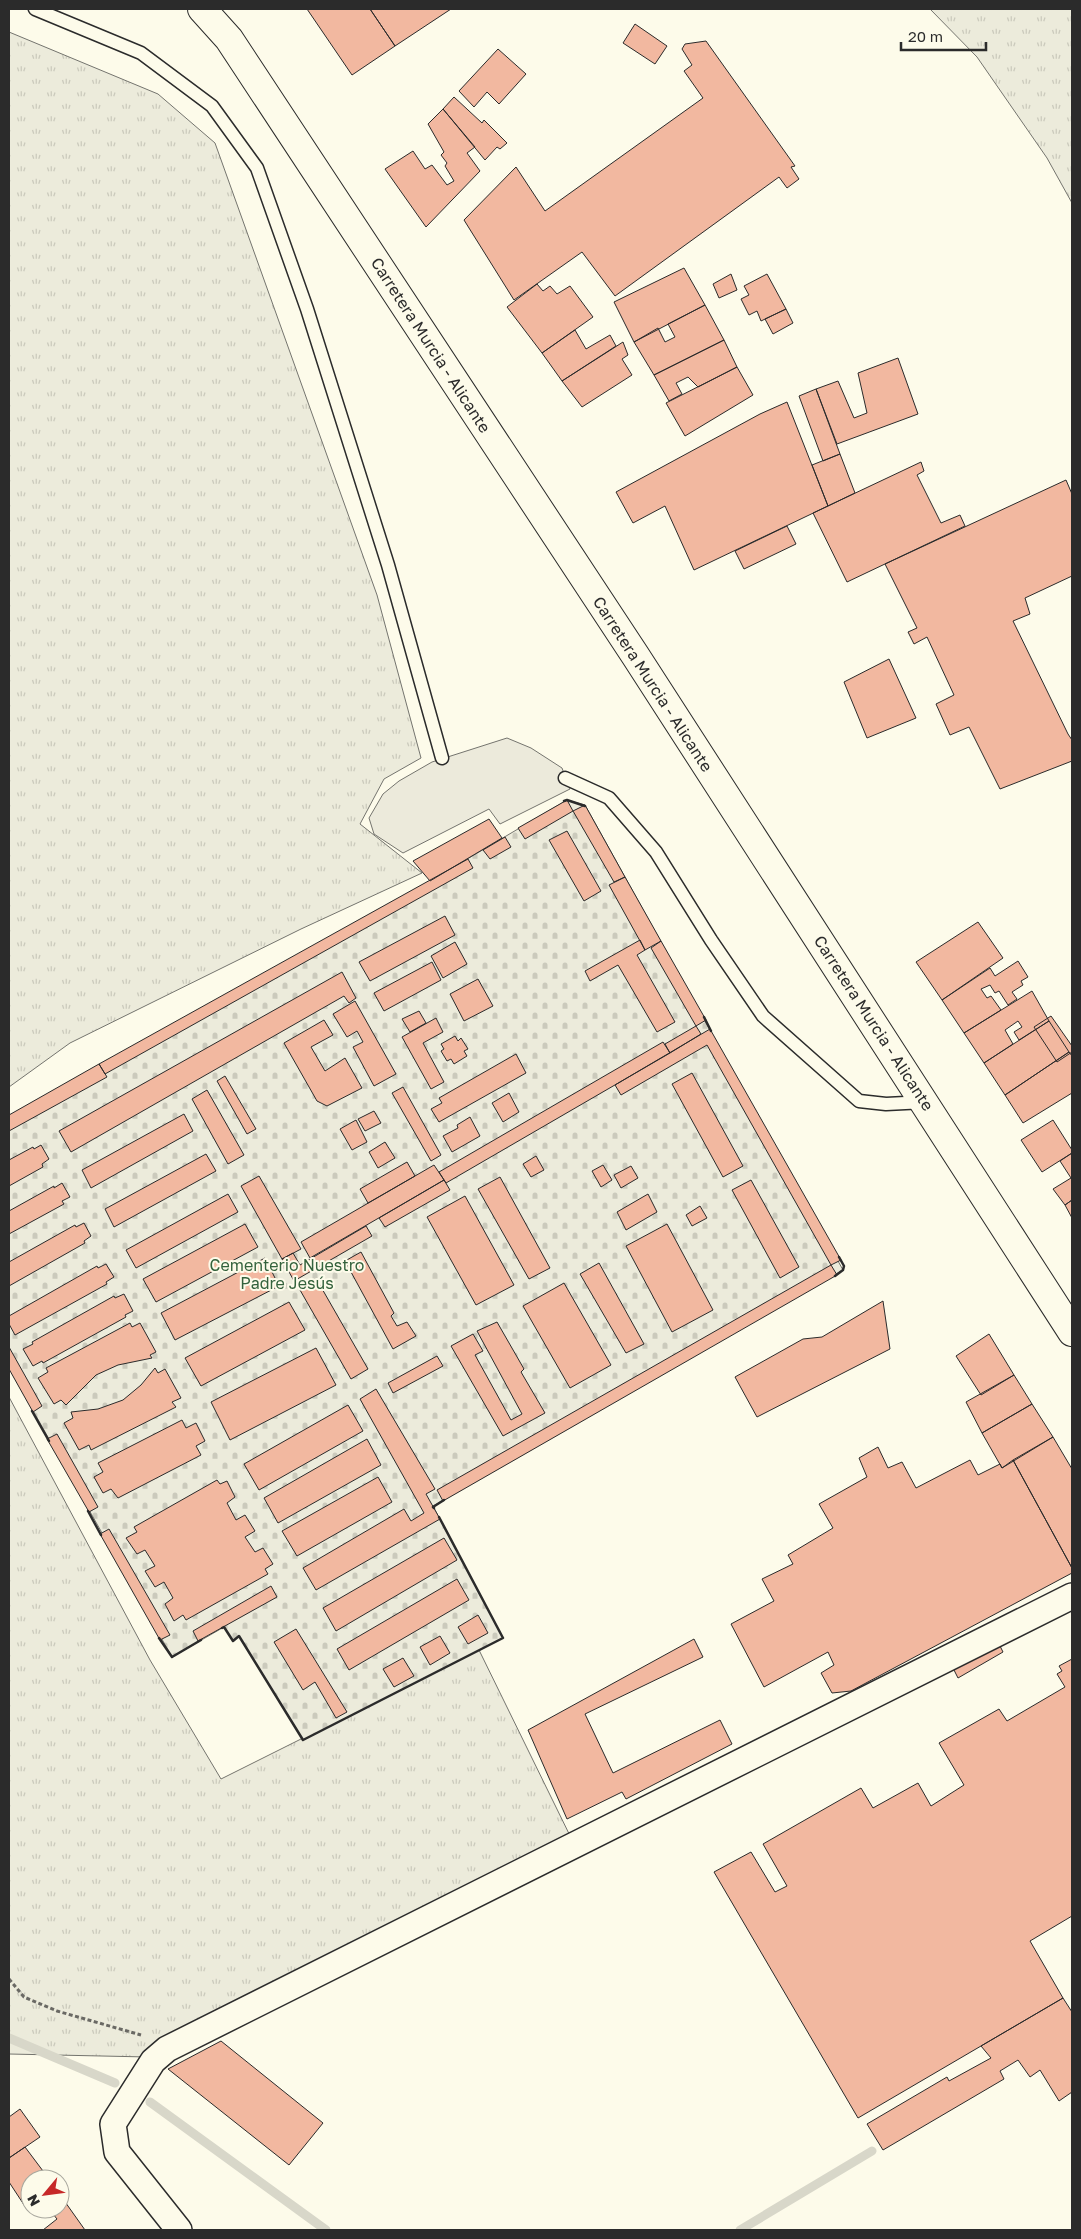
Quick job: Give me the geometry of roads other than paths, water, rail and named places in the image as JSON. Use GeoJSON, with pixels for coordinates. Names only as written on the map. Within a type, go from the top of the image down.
{"type":"FeatureCollection","features":[{"type":"Feature","properties":{"kind":"highway","name":"Carretera Murcia - Alicante"},"geometry":{"type":"LineString","coordinates":[[202,9],[229,39],[630,647],[1072,1332]]}},
{"type":"Feature","properties":{"kind":"highway","name":"Carretera Murcia - Alicante"},"geometry":{"type":"LineString","coordinates":[[221,9],[229,39]]}},
{"type":"Feature","properties":{"kind":"street"},"geometry":{"type":"LineString","coordinates":[[178,2230],[117,2152],[113,2124],[153,2061],[167,2049],[1072,1596]]}},
{"type":"Feature","properties":{"kind":"lane"},"geometry":{"type":"LineString","coordinates":[[35,9],[141,54],[212,106],[257,168],[307,309],[388,565],[442,758]]}},
{"type":"Feature","properties":{"kind":"lane"},"geometry":{"type":"LineString","coordinates":[[565,778],[609,798],[656,852],[711,940],[763,1016],[859,1101],[886,1104],[925,1102]]}},
{"type":"Feature","properties":{"kind":"waterway"},"geometry":{"type":"LineString","coordinates":[[9,2038],[115,2083]]}},
{"type":"Feature","properties":{"kind":"waterway"},"geometry":{"type":"LineString","coordinates":[[150,2102],[326,2230]]}},
{"type":"Feature","properties":{"kind":"waterway"},"geometry":{"type":"LineString","coordinates":[[740,2230],[872,2151]]}},
{"type":"Feature","properties":{"kind":"park label","name":"Cementerio Nuestro Padre Jesús"},"geometry":{"type":"Point","coordinates":[287,1274]}}]}
